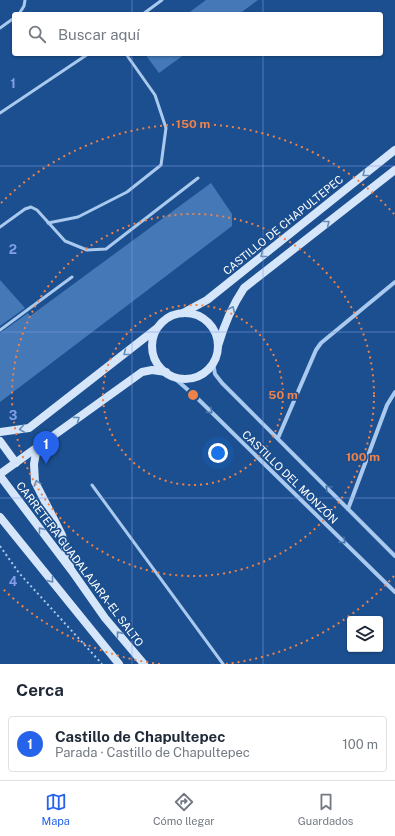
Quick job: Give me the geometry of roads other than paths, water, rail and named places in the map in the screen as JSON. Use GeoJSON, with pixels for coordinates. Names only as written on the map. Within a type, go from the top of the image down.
{"type":"FeatureCollection","features":[{"type":"Feature","properties":{"kind":"street","name":"CASTILLO DE CHAPULTEPEC"},"geometry":{"type":"LineString","coordinates":[[183,313],[207,300],[395,150]]}},
{"type":"Feature","properties":{"kind":"street"},"geometry":{"type":"LineString","coordinates":[[0,475],[142,372],[152,370],[181,378],[192,378],[203,374],[213,363],[216,357],[224,325],[235,301],[244,288],[395,170]]}},
{"type":"Feature","properties":{"kind":"street"},"geometry":{"type":"LineString","coordinates":[[278,438],[316,350],[321,343],[395,282]]}},
{"type":"Feature","properties":{"kind":"street"},"geometry":{"type":"LineString","coordinates":[[0,432],[29,428],[173,315],[183,313],[194,314],[203,318],[211,325],[216,335],[218,346]]}},
{"type":"Feature","properties":{"kind":"street"},"geometry":{"type":"LineString","coordinates":[[157,329],[153,339],[152,349],[155,360],[168,374]]}},
{"type":"Feature","properties":{"kind":"street","name":"CASTILLO DEL MONZÓN"},"geometry":{"type":"LineString","coordinates":[[213,363],[215,374],[222,383],[395,556]]}},
{"type":"Feature","properties":{"kind":"street","name":"CASTILLO DEL MONZÓN"},"geometry":{"type":"LineString","coordinates":[[168,374],[196,397],[395,592]]}},
{"type":"Feature","properties":{"kind":"street"},"geometry":{"type":"LineString","coordinates":[[348,509],[387,405],[395,392]]}},
{"type":"Feature","properties":{"kind":"street"},"geometry":{"type":"LineString","coordinates":[[0,441],[16,463]]}},
{"type":"Feature","properties":{"kind":"street"},"geometry":{"type":"LineString","coordinates":[[37,447],[34,464],[35,482],[62,535],[72,570]]}},
{"type":"Feature","properties":{"kind":"street","name":"CARRETERA GUADALAJARA-EL SALTO"},"geometry":{"type":"LineString","coordinates":[[0,475],[72,570],[105,618],[144,664]]}},
{"type":"Feature","properties":{"kind":"street"},"geometry":{"type":"LineString","coordinates":[[0,517],[119,664]]}},
{"type":"Feature","properties":{"kind":"lane"},"geometry":{"type":"LineString","coordinates":[[20,12],[24,6],[25,0]]}},
{"type":"Feature","properties":{"kind":"lane"},"geometry":{"type":"LineString","coordinates":[[146,12],[162,0]]}},
{"type":"Feature","properties":{"kind":"lane"},"geometry":{"type":"LineString","coordinates":[[0,28],[12,19]]}},
{"type":"Feature","properties":{"kind":"lane"},"geometry":{"type":"LineString","coordinates":[[0,113],[85,56]]}},
{"type":"Feature","properties":{"kind":"lane"},"geometry":{"type":"LineString","coordinates":[[48,223],[78,217],[128,192],[161,165],[166,128],[155,95],[127,56]]}},
{"type":"Feature","properties":{"kind":"lane"},"geometry":{"type":"LineString","coordinates":[[0,227],[25,209],[31,207],[37,210],[65,241],[87,250],[106,249],[198,178]]}},
{"type":"Feature","properties":{"kind":"lane"},"geometry":{"type":"LineString","coordinates":[[0,330],[72,277]]}},
{"type":"Feature","properties":{"kind":"lane"},"geometry":{"type":"LineString","coordinates":[[92,485],[222,664]]}},
{"type":"Feature","properties":{"kind":"place","name":"Castillo de Chapultepec"},"geometry":{"type":"Point","coordinates":[46,464]}}]}
